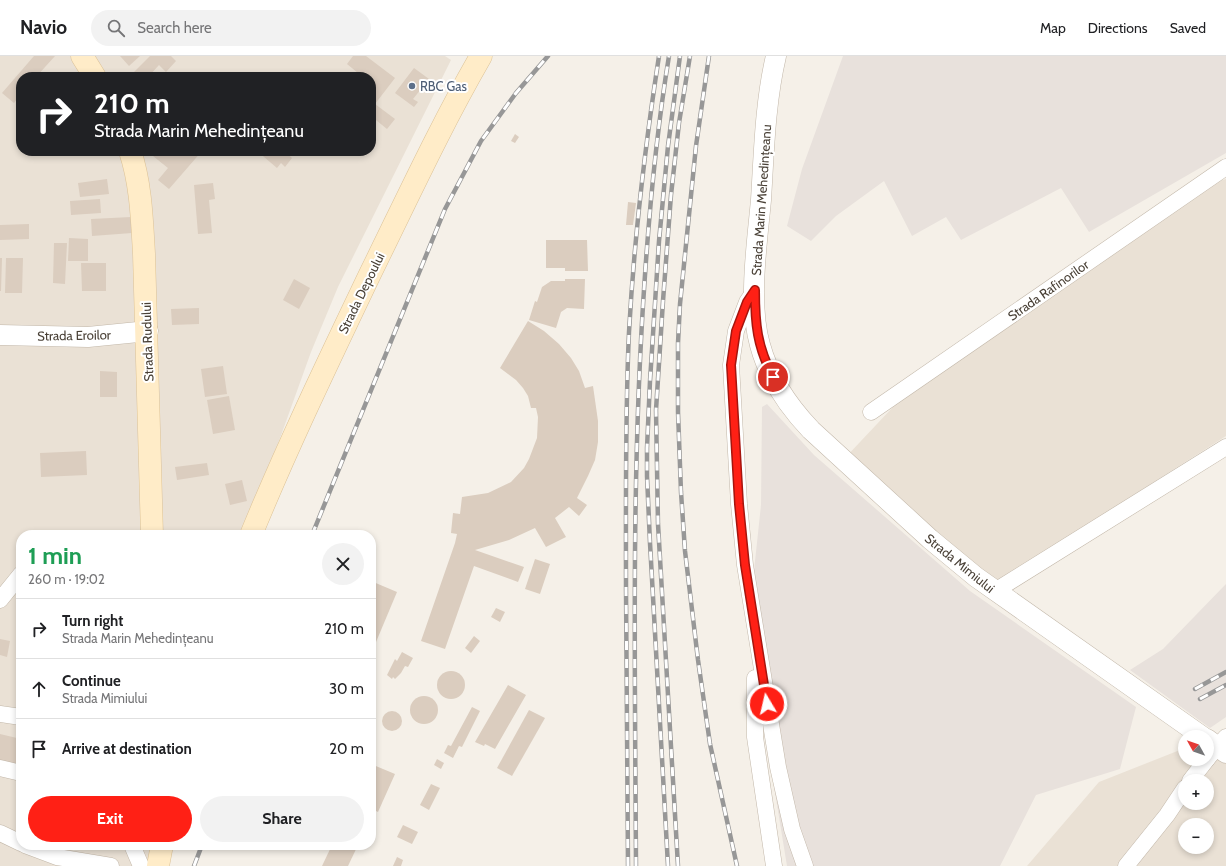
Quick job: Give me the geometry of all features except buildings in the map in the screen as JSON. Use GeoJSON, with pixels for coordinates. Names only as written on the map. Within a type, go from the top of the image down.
{"type":"FeatureCollection","features":[{"type":"Feature","properties":{"kind":"main road"},"geometry":{"type":"LineString","coordinates":[[83,56],[92,72]]}},
{"type":"Feature","properties":{"kind":"main road","name":"Strada Depoului"},"geometry":{"type":"LineString","coordinates":[[253,530],[329,361],[400,212],[446,120],[481,56]]}},
{"type":"Feature","properties":{"kind":"main road","name":"Strada Rudului"},"geometry":{"type":"LineString","coordinates":[[131,156],[137,177],[142,216],[148,331],[152,530]]}},
{"type":"Feature","properties":{"kind":"main road"},"geometry":{"type":"LineString","coordinates":[[158,866],[161,850]]}},
{"type":"Feature","properties":{"kind":"street","name":"Strada Marin Mehedințeanu"},"geometry":{"type":"LineString","coordinates":[[760,345],[755,319],[755,290],[768,105],[772,73],[776,56]]}},
{"type":"Feature","properties":{"kind":"street","name":"Strada Rafinorilor"},"geometry":{"type":"LineString","coordinates":[[870,412],[1226,167]]}},
{"type":"Feature","properties":{"kind":"street"},"geometry":{"type":"LineString","coordinates":[[755,290],[747,302],[736,331],[731,365],[739,504],[745,565],[779,773],[792,829],[805,866]]}},
{"type":"Feature","properties":{"kind":"street","name":"Strada Eroilor"},"geometry":{"type":"LineString","coordinates":[[0,335],[88,337],[148,331]]}},
{"type":"Feature","properties":{"kind":"street","name":"Strada Mimiului"},"geometry":{"type":"LineString","coordinates":[[760,345],[767,366],[778,387],[798,416],[811,430],[930,539],[995,592],[1189,730]]}},
{"type":"Feature","properties":{"kind":"street"},"geometry":{"type":"LineString","coordinates":[[995,592],[1226,448]]}},
{"type":"Feature","properties":{"kind":"street"},"geometry":{"type":"LineString","coordinates":[[0,600],[16,580]]}},
{"type":"Feature","properties":{"kind":"street"},"geometry":{"type":"LineString","coordinates":[[755,628],[755,737],[774,866]]}},
{"type":"Feature","properties":{"kind":"street"},"geometry":{"type":"LineString","coordinates":[[0,714],[16,717]]}},
{"type":"Feature","properties":{"kind":"street"},"geometry":{"type":"LineString","coordinates":[[0,768],[16,772]]}},
{"type":"Feature","properties":{"kind":"street"},"geometry":{"type":"LineString","coordinates":[[1126,866],[1167,815],[1178,798]]}},
{"type":"Feature","properties":{"kind":"street"},"geometry":{"type":"LineString","coordinates":[[0,833],[16,841]]}},
{"type":"Feature","properties":{"kind":"street"},"geometry":{"type":"LineString","coordinates":[[38,850],[57,857],[111,866]]}},
{"type":"Feature","properties":{"kind":"street"},"geometry":{"type":"LineString","coordinates":[[134,850],[140,866],[134,866]]}},
{"type":"Feature","properties":{"kind":"shaded area"},"geometry":{"type":"Polygon","coordinates":[[[0,56],[445,56],[451,60],[338,287],[311,352],[248,530],[16,530],[16,850],[169,850],[166,866],[0,866],[0,56]]]}},
{"type":"Feature","properties":{"kind":"shaded area"},"geometry":{"type":"Polygon","coordinates":[[[843,56],[1226,56],[1226,153],[1089,232],[1061,188],[961,240],[946,217],[912,236],[884,181],[836,216],[811,241],[787,226],[802,169],[843,56]]]}},
{"type":"Feature","properties":{"kind":"shaded area"},"geometry":{"type":"Polygon","coordinates":[[[1226,179],[1226,436],[1074,533],[1006,597],[844,459],[909,390],[1198,187],[1226,179]]]}},
{"type":"Feature","properties":{"kind":"shaded area"},"geometry":{"type":"Polygon","coordinates":[[[767,404],[814,455],[970,591],[1136,707],[1120,769],[1036,795],[1000,866],[787,866],[748,627],[761,505],[762,407],[767,404]]]}},
{"type":"Feature","properties":{"kind":"shaded area"},"geometry":{"type":"Polygon","coordinates":[[[1226,584],[1226,717],[1210,728],[1130,670],[1163,649],[1226,584]]]}},
{"type":"Feature","properties":{"kind":"shaded area"},"geometry":{"type":"Polygon","coordinates":[[[1226,732],[1226,866],[1027,866],[1099,782],[1178,751],[1178,766],[1214,766],[1214,749],[1226,732]]]}},
{"type":"Feature","properties":{"kind":"railway"},"geometry":{"type":"LineString","coordinates":[[314,530],[445,209],[481,141],[516,93],[548,56]]}},
{"type":"Feature","properties":{"kind":"railway"},"geometry":{"type":"LineString","coordinates":[[628,866],[626,428],[629,332],[637,228],[659,56]]}},
{"type":"Feature","properties":{"kind":"railway"},"geometry":{"type":"LineString","coordinates":[[636,866],[635,570],[641,349],[645,275],[657,138],[669,56]]}},
{"type":"Feature","properties":{"kind":"railway"},"geometry":{"type":"LineString","coordinates":[[668,866],[650,543],[647,448],[659,241],[668,146],[680,56]]}},
{"type":"Feature","properties":{"kind":"railway"},"geometry":{"type":"LineString","coordinates":[[678,866],[658,524],[656,410],[671,195],[679,123],[690,56]]}},
{"type":"Feature","properties":{"kind":"railway"},"geometry":{"type":"LineString","coordinates":[[709,56],[696,146],[680,304],[678,343],[678,412],[685,551],[698,660],[710,744],[737,866]]}},
{"type":"Feature","properties":{"kind":"railway"},"geometry":{"type":"LineString","coordinates":[[1195,689],[1226,672]]}},
{"type":"Feature","properties":{"kind":"railway"},"geometry":{"type":"LineString","coordinates":[[1200,699],[1226,685]]}},
{"type":"Feature","properties":{"kind":"railway"},"geometry":{"type":"LineString","coordinates":[[194,866],[200,850]]}},
{"type":"Feature","properties":{"kind":"place","name":"RBC Gas"},"geometry":{"type":"Point","coordinates":[412,86]}},
{"type":"Feature","properties":{"kind":"route"},"geometry":{"type":"LineString","coordinates":[[767,704],[745,565],[739,504],[731,365],[736,331],[747,302],[755,290],[755,319],[760,345],[767,366],[773,377]]}}]}
